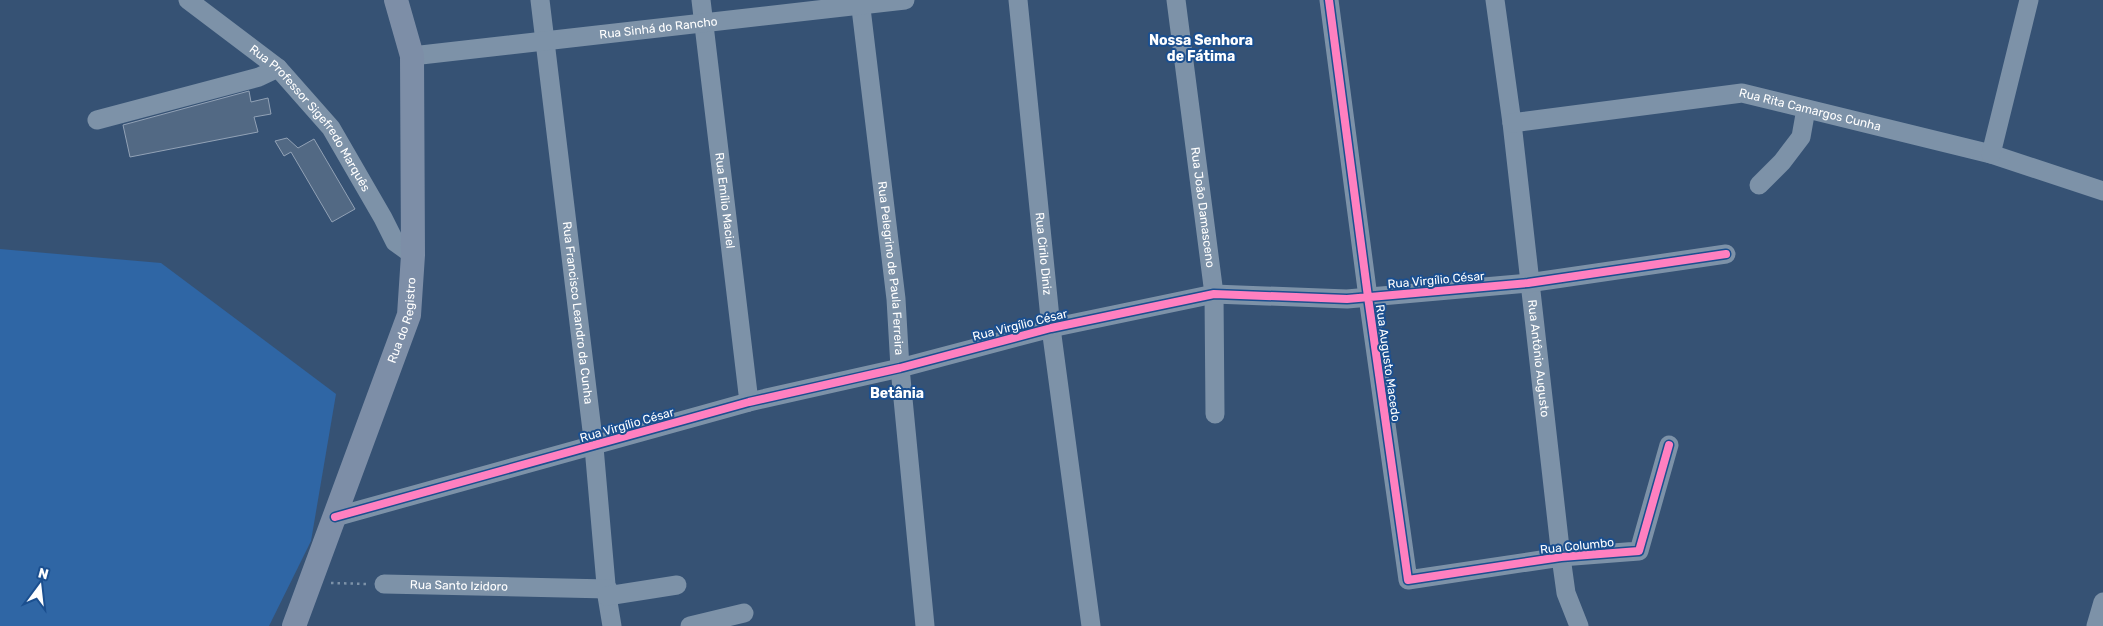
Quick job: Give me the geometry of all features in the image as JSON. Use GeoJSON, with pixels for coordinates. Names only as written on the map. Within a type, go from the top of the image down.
{"type":"FeatureCollection","features":[{"type":"Feature","properties":{"kind":"main road","name":"Rua do Registro"},"geometry":{"type":"LineString","coordinates":[[294,626],[409,315],[413,255],[412,56],[396,0]]}},
{"type":"Feature","properties":{"kind":"street","name":"Rua Professor Sigefredo Marquês"},"geometry":{"type":"LineString","coordinates":[[188,0],[278,68],[330,128],[395,242],[413,255]]}},
{"type":"Feature","properties":{"kind":"street","name":"Rua Francisco Leandro da Cunha"},"geometry":{"type":"LineString","coordinates":[[540,0],[594,446],[607,593],[612,626]]}},
{"type":"Feature","properties":{"kind":"street","name":"Rua Emílio Maciel"},"geometry":{"type":"LineString","coordinates":[[701,0],[749,402]]}},
{"type":"Feature","properties":{"kind":"street","name":"Rua Sinhá do Rancho"},"geometry":{"type":"LineString","coordinates":[[412,56],[860,3],[905,0]]}},
{"type":"Feature","properties":{"kind":"street","name":"Rua Cirilo Diniz"},"geometry":{"type":"LineString","coordinates":[[1018,0],[1051,328],[1091,626]]}},
{"type":"Feature","properties":{"kind":"street","name":"Rua João Damasceno"},"geometry":{"type":"LineString","coordinates":[[1176,0],[1214,294],[1215,414]]}},
{"type":"Feature","properties":{"kind":"street","name":"Rua Augusto Macedo"},"geometry":{"type":"LineString","coordinates":[[1330,0],[1368,297],[1408,580]]}},
{"type":"Feature","properties":{"kind":"street","name":"Rua Antônio Augusto"},"geometry":{"type":"LineString","coordinates":[[1495,0],[1512,124],[1528,283],[1561,557],[1566,592],[1579,626]]}},
{"type":"Feature","properties":{"kind":"street"},"geometry":{"type":"LineString","coordinates":[[1991,154],[2029,0]]}},
{"type":"Feature","properties":{"kind":"street","name":"Rua Pelegrino de Paula Ferreira"},"geometry":{"type":"LineString","coordinates":[[860,3],[896,300],[900,368],[925,626]]}},
{"type":"Feature","properties":{"kind":"street"},"geometry":{"type":"LineString","coordinates":[[97,120],[259,77],[278,68]]}},
{"type":"Feature","properties":{"kind":"street","name":"Rua Rita Camargos Cunha"},"geometry":{"type":"LineString","coordinates":[[1512,124],[1742,93],[1991,154],[2103,191]]}},
{"type":"Feature","properties":{"kind":"street"},"geometry":{"type":"LineString","coordinates":[[1759,185],[1782,162],[1801,137],[1806,109]]}},
{"type":"Feature","properties":{"kind":"street","name":"Rua Virgílio César"},"geometry":{"type":"LineString","coordinates":[[335,517],[749,402],[900,368],[1051,328],[1214,294],[1347,299],[1528,283],[1726,254]]}},
{"type":"Feature","properties":{"kind":"street","name":"Rua Columbo"},"geometry":{"type":"LineString","coordinates":[[1408,580],[1561,557],[1639,551],[1669,445]]}},
{"type":"Feature","properties":{"kind":"street","name":"Rua Santo Izidoro"},"geometry":{"type":"LineString","coordinates":[[384,584],[607,593],[677,586]]}},
{"type":"Feature","properties":{"kind":"street"},"geometry":{"type":"LineString","coordinates":[[2096,626],[2103,602]]}},
{"type":"Feature","properties":{"kind":"street"},"geometry":{"type":"LineString","coordinates":[[690,626],[744,613]]}},
{"type":"Feature","properties":{"kind":"path"},"geometry":{"type":"LineString","coordinates":[[310,583],[384,584]]}},
{"type":"Feature","properties":{"kind":"shaded area"},"geometry":{"type":"Polygon","coordinates":[[[0,249],[161,263],[336,394],[311,541],[269,626],[0,626],[0,249]]]}},
{"type":"Feature","properties":{"kind":"building"},"geometry":{"type":"Polygon","coordinates":[[[249,91],[251,102],[268,98],[271,114],[254,117],[258,132],[130,157],[123,125],[249,91]]]}},
{"type":"Feature","properties":{"kind":"building"},"geometry":{"type":"Polygon","coordinates":[[[287,138],[298,148],[314,139],[355,209],[332,222],[291,152],[284,156],[275,141],[287,138]]]}},
{"type":"Feature","properties":{"kind":"cycle path"},"geometry":{"type":"LineString","coordinates":[[1329,0],[1408,580],[1561,557],[1639,551],[1669,445]]}},
{"type":"Feature","properties":{"kind":"cycle path"},"geometry":{"type":"LineString","coordinates":[[335,517],[749,402],[900,368],[1051,328],[1214,294],[1347,299],[1528,283],[1726,254]]}},
{"type":"Feature","properties":{"kind":"district","name":"Nossa Senhora de Fátima"},"geometry":{"type":"Point","coordinates":[1201,48]}},
{"type":"Feature","properties":{"kind":"district","name":"Betânia"},"geometry":{"type":"Point","coordinates":[897,393]}}]}
